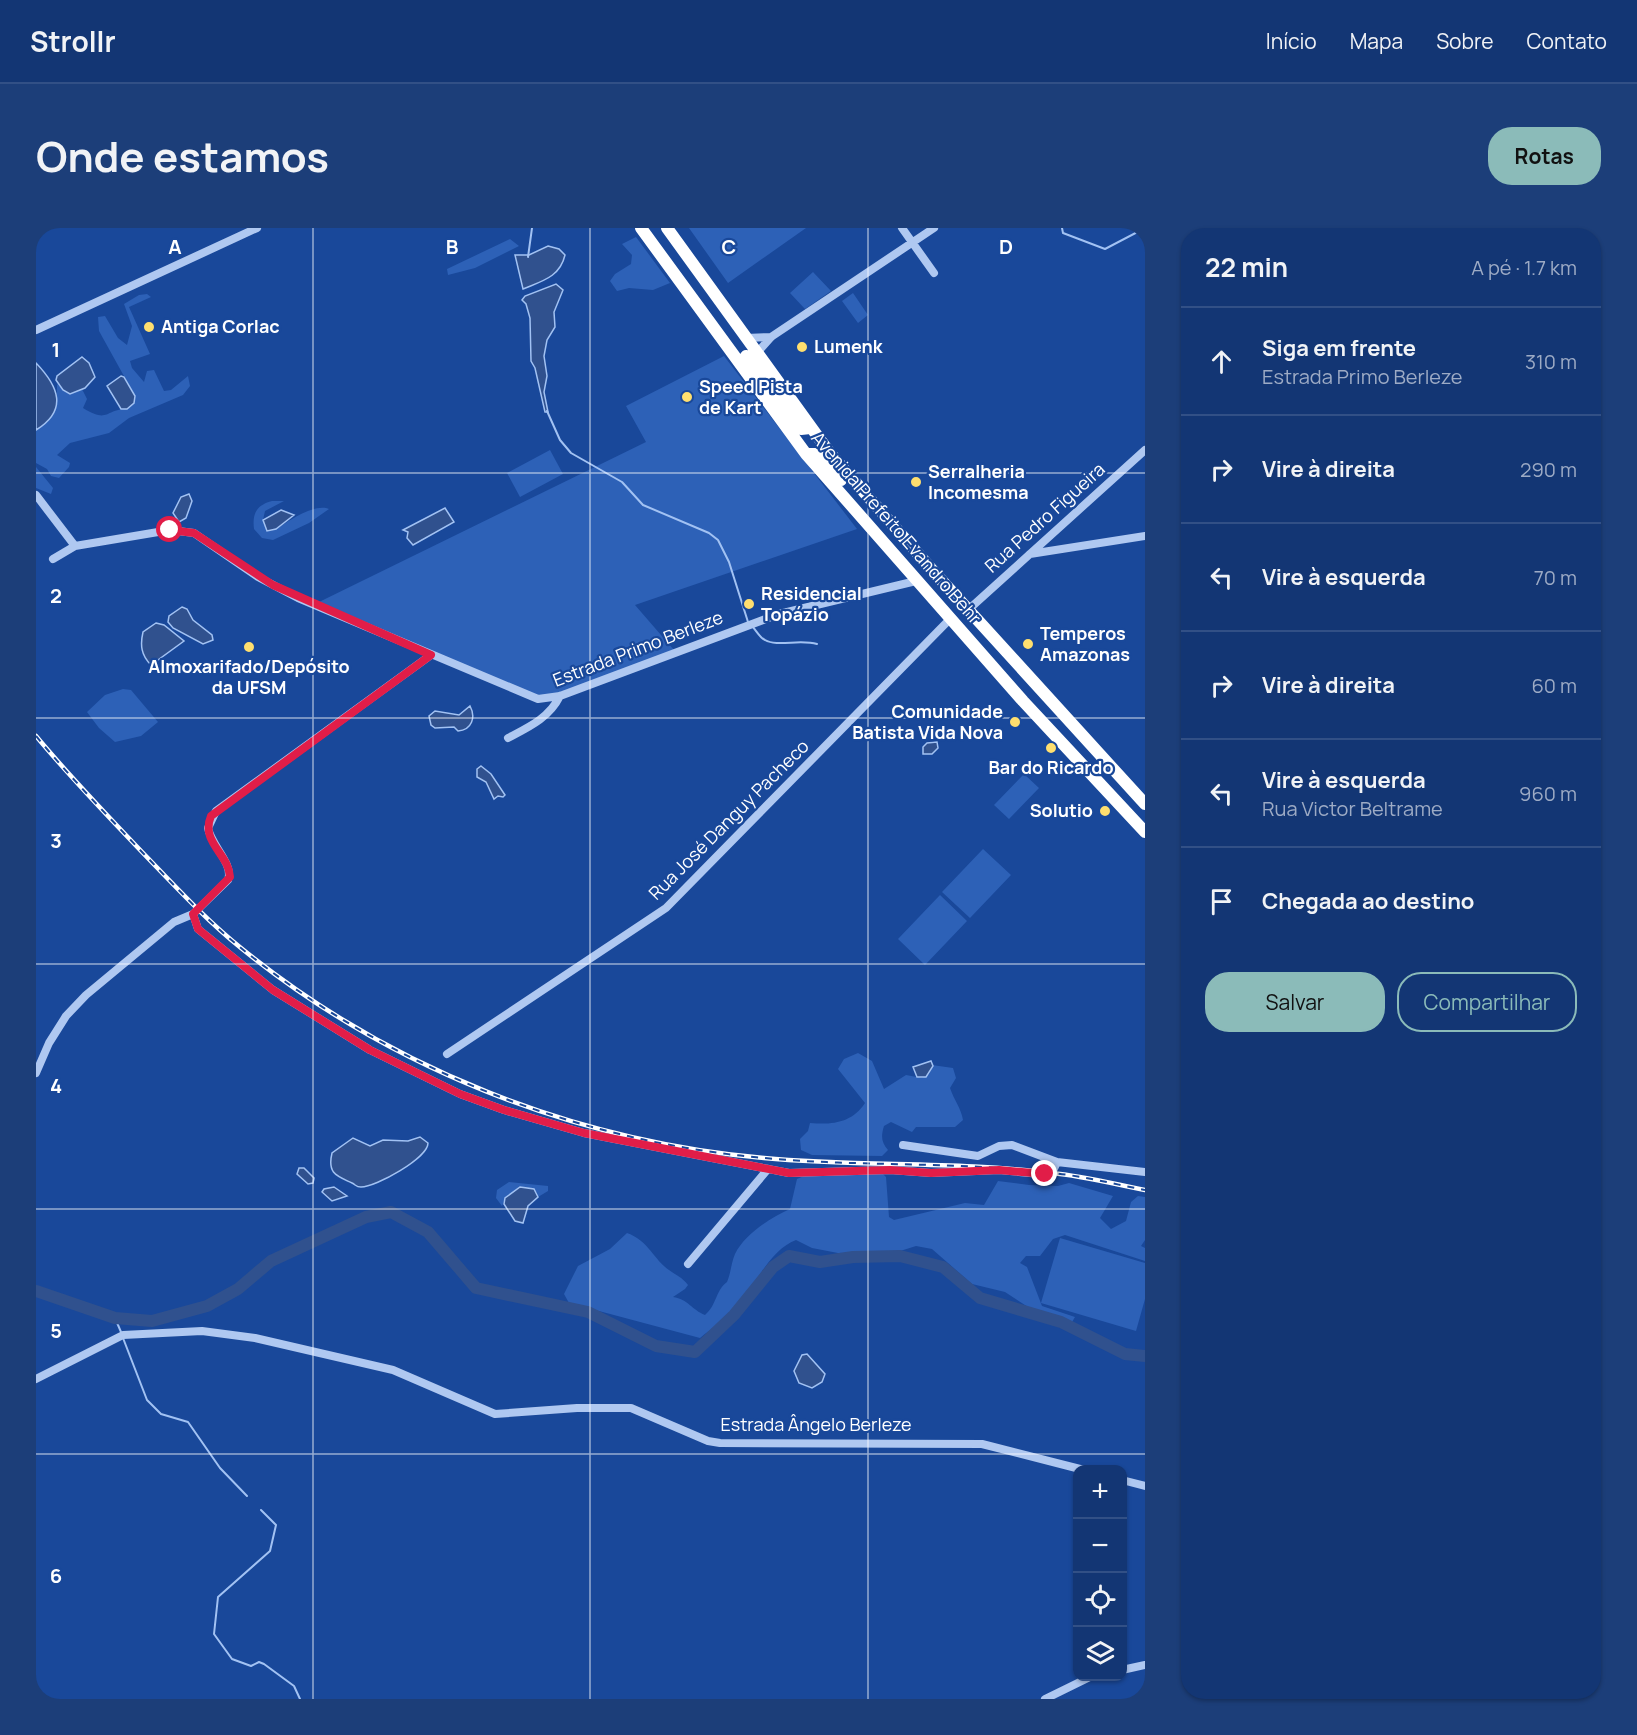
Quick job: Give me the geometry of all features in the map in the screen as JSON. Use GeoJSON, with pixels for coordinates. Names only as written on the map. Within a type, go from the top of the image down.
{"type":"FeatureCollection","features":[{"type":"Feature","properties":{"kind":"highway","name":"Avenida Prefeito Evandro Behr"},"geometry":{"type":"LineString","coordinates":[[641,228],[806,454],[950,619],[1145,832]]}},
{"type":"Feature","properties":{"kind":"highway","name":"Avenida Prefeito Evandro Behr"},"geometry":{"type":"LineString","coordinates":[[666,228],[810,428],[933,572],[1145,804]]}},
{"type":"Feature","properties":{"kind":"highway"},"geometry":{"type":"LineString","coordinates":[[709,319],[746,355],[796,424],[801,429],[810,428]]}},
{"type":"Feature","properties":{"kind":"highway"},"geometry":{"type":"LineString","coordinates":[[806,454],[818,454],[891,536],[933,572]]}},
{"type":"Feature","properties":{"kind":"highway"},"geometry":{"type":"LineString","coordinates":[[1114,799],[1145,822]]}},
{"type":"Feature","properties":{"kind":"street"},"geometry":{"type":"LineString","coordinates":[[36,330],[257,228]]}},
{"type":"Feature","properties":{"kind":"street"},"geometry":{"type":"LineString","coordinates":[[902,228],[934,273]]}},
{"type":"Feature","properties":{"kind":"street"},"geometry":{"type":"LineString","coordinates":[[757,353],[771,338],[934,228]]}},
{"type":"Feature","properties":{"kind":"street"},"geometry":{"type":"LineString","coordinates":[[746,338],[771,338]]}},
{"type":"Feature","properties":{"kind":"street","name":"Rua Pedro Figueira"},"geometry":{"type":"LineString","coordinates":[[968,610],[1145,450]]}},
{"type":"Feature","properties":{"kind":"street"},"geometry":{"type":"LineString","coordinates":[[36,495],[75,546],[53,559]]}},
{"type":"Feature","properties":{"kind":"street","name":"Estrada Primo Berleze"},"geometry":{"type":"LineString","coordinates":[[75,546],[157,531],[186,531],[216,546],[258,577],[289,594],[538,699],[560,696],[779,614],[916,581]]}},
{"type":"Feature","properties":{"kind":"street"},"geometry":{"type":"LineString","coordinates":[[1030,554],[1145,536]]}},
{"type":"Feature","properties":{"kind":"street","name":"Rua José Danguy Pacheco"},"geometry":{"type":"LineString","coordinates":[[447,1054],[666,908],[950,619]]}},
{"type":"Feature","properties":{"kind":"street"},"geometry":{"type":"LineString","coordinates":[[36,1073],[50,1042],[66,1016],[86,995],[174,922],[193,914],[230,877],[229,868],[210,836],[208,822],[216,810],[431,655]]}},
{"type":"Feature","properties":{"kind":"street"},"geometry":{"type":"LineString","coordinates":[[508,738],[542,719],[555,706],[560,696]]}},
{"type":"Feature","properties":{"kind":"street"},"geometry":{"type":"LineString","coordinates":[[193,914],[198,929],[273,990],[370,1050],[460,1094],[504,1110],[584,1133],[789,1173],[890,1170],[931,1173],[999,1170],[1040,1174],[1052,1173],[1057,1162]]}},
{"type":"Feature","properties":{"kind":"street"},"geometry":{"type":"LineString","coordinates":[[903,1145],[978,1156],[999,1146],[1012,1145],[1057,1162],[1145,1172]]}},
{"type":"Feature","properties":{"kind":"street"},"geometry":{"type":"LineString","coordinates":[[688,1264],[768,1169]]}},
{"type":"Feature","properties":{"kind":"street","name":"Estrada Ângelo Berleze"},"geometry":{"type":"LineString","coordinates":[[36,1379],[123,1335],[202,1331],[255,1338],[393,1370],[495,1414],[577,1408],[631,1408],[708,1441],[720,1443],[982,1443],[1073,1467]]}},
{"type":"Feature","properties":{"kind":"street"},"geometry":{"type":"LineString","coordinates":[[1127,1481],[1145,1486]]}},
{"type":"Feature","properties":{"kind":"street"},"geometry":{"type":"LineString","coordinates":[[1127,1669],[1145,1665]]}},
{"type":"Feature","properties":{"kind":"street"},"geometry":{"type":"LineString","coordinates":[[1045,1699],[1083,1681]]}},
{"type":"Feature","properties":{"kind":"shaded area"},"geometry":{"type":"Polygon","coordinates":[[[689,228],[806,228],[728,283],[689,228]]]}},
{"type":"Feature","properties":{"kind":"shaded area"},"geometry":{"type":"Polygon","coordinates":[[[636,237],[670,283],[653,290],[629,288],[617,291],[610,281],[615,274],[631,264],[632,255],[622,244],[636,237]]]}},
{"type":"Feature","properties":{"kind":"shaded area"},"geometry":{"type":"Polygon","coordinates":[[[510,239],[519,246],[475,268],[448,275],[447,269],[510,239]]]}},
{"type":"Feature","properties":{"kind":"shaded area"},"geometry":{"type":"Polygon","coordinates":[[[548,246],[559,249],[565,255],[563,262],[555,273],[523,289],[515,255],[529,255],[548,246]]]}},
{"type":"Feature","properties":{"kind":"shaded area"},"geometry":{"type":"Polygon","coordinates":[[[813,272],[831,291],[805,309],[790,293],[813,272]]]}},
{"type":"Feature","properties":{"kind":"shaded area"},"geometry":{"type":"Polygon","coordinates":[[[556,284],[563,290],[554,312],[555,327],[547,340],[544,356],[547,376],[544,392],[548,412],[545,412],[535,368],[531,361],[530,318],[526,304],[522,300],[525,296],[556,284]]]}},
{"type":"Feature","properties":{"kind":"shaded area"},"geometry":{"type":"Polygon","coordinates":[[[853,293],[868,315],[858,323],[842,301],[853,293]]]}},
{"type":"Feature","properties":{"kind":"shaded area"},"geometry":{"type":"Polygon","coordinates":[[[147,294],[151,297],[129,307],[150,354],[130,361],[132,368],[144,382],[147,371],[154,370],[164,391],[171,390],[188,376],[190,386],[183,395],[129,418],[109,433],[70,443],[57,455],[70,463],[69,467],[59,478],[51,476],[47,469],[36,463],[36,430],[57,396],[57,384],[70,394],[82,389],[87,399],[83,408],[91,413],[103,415],[127,409],[135,396],[99,331],[98,317],[105,316],[118,338],[127,345],[132,326],[124,304],[139,295],[147,294]]]}},
{"type":"Feature","properties":{"kind":"shaded area"},"geometry":{"type":"Polygon","coordinates":[[[724,356],[857,529],[635,605],[674,650],[553,695],[540,697],[317,603],[646,442],[626,406],[724,356]]]}},
{"type":"Feature","properties":{"kind":"shaded area"},"geometry":{"type":"Polygon","coordinates":[[[82,357],[89,363],[95,377],[85,388],[70,394],[63,390],[56,380],[57,376],[82,357]]]}},
{"type":"Feature","properties":{"kind":"shaded area"},"geometry":{"type":"Polygon","coordinates":[[[36,363],[55,389],[57,398],[53,414],[36,430],[36,363]]]}},
{"type":"Feature","properties":{"kind":"shaded area"},"geometry":{"type":"Polygon","coordinates":[[[121,376],[124,377],[135,396],[134,403],[127,409],[121,409],[107,386],[121,376]]]}},
{"type":"Feature","properties":{"kind":"shaded area"},"geometry":{"type":"Polygon","coordinates":[[[550,450],[563,474],[520,497],[507,473],[550,450]]]}},
{"type":"Feature","properties":{"kind":"shaded area"},"geometry":{"type":"Polygon","coordinates":[[[36,467],[53,488],[51,494],[36,488],[36,467]]]}},
{"type":"Feature","properties":{"kind":"shaded area"},"geometry":{"type":"Polygon","coordinates":[[[189,494],[192,501],[186,518],[179,522],[173,513],[181,497],[189,494]]]}},
{"type":"Feature","properties":{"kind":"shaded area"},"geometry":{"type":"Polygon","coordinates":[[[272,501],[284,501],[265,511],[263,520],[277,529],[310,510],[329,509],[309,523],[273,540],[262,538],[254,529],[257,510],[272,501]]]}},
{"type":"Feature","properties":{"kind":"shaded area"},"geometry":{"type":"Polygon","coordinates":[[[445,508],[454,522],[413,545],[407,538],[408,532],[403,530],[445,508]]]}},
{"type":"Feature","properties":{"kind":"shaded area"},"geometry":{"type":"Polygon","coordinates":[[[281,510],[294,515],[276,529],[267,531],[263,520],[281,510]]]}},
{"type":"Feature","properties":{"kind":"shaded area"},"geometry":{"type":"Polygon","coordinates":[[[182,607],[187,609],[193,620],[212,635],[213,640],[203,644],[173,628],[168,622],[169,616],[182,607]]]}},
{"type":"Feature","properties":{"kind":"shaded area"},"geometry":{"type":"Polygon","coordinates":[[[156,623],[164,625],[184,641],[151,665],[143,654],[142,637],[143,632],[156,623]]]}},
{"type":"Feature","properties":{"kind":"shaded area"},"geometry":{"type":"Polygon","coordinates":[[[123,689],[131,690],[158,722],[141,736],[115,742],[99,728],[87,712],[105,695],[123,689]]]}},
{"type":"Feature","properties":{"kind":"shaded area"},"geometry":{"type":"Polygon","coordinates":[[[470,706],[473,714],[472,722],[463,730],[458,731],[454,727],[435,728],[431,725],[429,716],[435,711],[459,715],[470,706]]]}},
{"type":"Feature","properties":{"kind":"shaded area"},"geometry":{"type":"Polygon","coordinates":[[[937,742],[938,748],[932,754],[923,754],[923,747],[927,743],[937,742]]]}},
{"type":"Feature","properties":{"kind":"shaded area"},"geometry":{"type":"Polygon","coordinates":[[[481,766],[491,774],[505,795],[503,797],[498,796],[494,799],[486,782],[477,777],[477,769],[481,766]]]}},
{"type":"Feature","properties":{"kind":"shaded area"},"geometry":{"type":"Polygon","coordinates":[[[1024,774],[1039,788],[1009,819],[994,805],[1024,774]]]}},
{"type":"Feature","properties":{"kind":"shaded area"},"geometry":{"type":"Polygon","coordinates":[[[983,849],[1011,875],[970,918],[942,892],[983,849]]]}},
{"type":"Feature","properties":{"kind":"shaded area"},"geometry":{"type":"Polygon","coordinates":[[[940,895],[967,921],[925,965],[898,939],[940,895]]]}},
{"type":"Feature","properties":{"kind":"shaded area"},"geometry":{"type":"Polygon","coordinates":[[[858,1053],[872,1061],[884,1089],[906,1075],[922,1078],[929,1074],[932,1065],[953,1068],[956,1078],[950,1088],[963,1120],[955,1127],[916,1127],[912,1132],[891,1122],[884,1126],[883,1142],[888,1150],[882,1156],[812,1155],[801,1150],[800,1139],[808,1131],[810,1123],[826,1124],[848,1119],[865,1103],[838,1069],[844,1059],[858,1053]]]}},
{"type":"Feature","properties":{"kind":"shaded area"},"geometry":{"type":"Polygon","coordinates":[[[931,1061],[933,1066],[926,1077],[917,1077],[913,1067],[931,1061]]]}},
{"type":"Feature","properties":{"kind":"shaded area"},"geometry":{"type":"Polygon","coordinates":[[[420,1137],[428,1143],[420,1156],[400,1171],[368,1186],[358,1187],[332,1170],[332,1153],[353,1138],[370,1146],[383,1140],[408,1141],[420,1137]]]}},
{"type":"Feature","properties":{"kind":"shaded area"},"geometry":{"type":"Polygon","coordinates":[[[299,1168],[304,1168],[314,1178],[313,1183],[308,1184],[297,1174],[299,1168]]]}},
{"type":"Feature","properties":{"kind":"shaded area"},"geometry":{"type":"Polygon","coordinates":[[[883,1174],[886,1177],[889,1217],[894,1220],[965,1203],[984,1205],[998,1181],[1058,1186],[1069,1183],[1113,1196],[1100,1218],[1111,1229],[1126,1221],[1131,1202],[1138,1196],[1145,1197],[1145,1240],[1141,1246],[1145,1248],[1145,1261],[1065,1235],[1053,1239],[1040,1256],[1026,1256],[1020,1263],[1027,1267],[1042,1306],[1075,1317],[1072,1322],[1028,1307],[1005,1292],[972,1284],[932,1249],[916,1246],[897,1252],[838,1253],[812,1248],[796,1240],[786,1245],[770,1260],[743,1299],[700,1338],[569,1303],[564,1294],[578,1266],[610,1249],[627,1233],[641,1241],[664,1266],[688,1285],[673,1297],[705,1315],[727,1282],[739,1247],[759,1227],[790,1209],[797,1179],[804,1176],[883,1174]]]}},
{"type":"Feature","properties":{"kind":"shaded area"},"geometry":{"type":"Polygon","coordinates":[[[509,1182],[548,1186],[548,1191],[538,1197],[537,1192],[505,1198],[502,1206],[496,1198],[497,1190],[509,1182]]]}},
{"type":"Feature","properties":{"kind":"shaded area"},"geometry":{"type":"Polygon","coordinates":[[[334,1187],[347,1196],[332,1201],[322,1192],[324,1189],[334,1187]]]}},
{"type":"Feature","properties":{"kind":"shaded area"},"geometry":{"type":"Polygon","coordinates":[[[520,1187],[534,1189],[538,1197],[528,1206],[523,1223],[515,1221],[504,1204],[505,1198],[520,1187]]]}},
{"type":"Feature","properties":{"kind":"shaded area"},"geometry":{"type":"Polygon","coordinates":[[[1060,1238],[1145,1263],[1145,1299],[1136,1331],[1041,1303],[1060,1238]]]}},
{"type":"Feature","properties":{"kind":"shaded area"},"geometry":{"type":"Polygon","coordinates":[[[807,1354],[825,1374],[822,1382],[812,1388],[799,1383],[794,1371],[802,1355],[807,1354]]]}},
{"type":"Feature","properties":{"kind":"waterway"},"geometry":{"type":"LineString","coordinates":[[528,257],[532,228]]}},
{"type":"Feature","properties":{"kind":"waterway"},"geometry":{"type":"LineString","coordinates":[[1062,228],[1063,233],[1105,249],[1145,228]]}},
{"type":"Feature","properties":{"kind":"waterway"},"geometry":{"type":"LineString","coordinates":[[547,411],[560,440],[571,453],[622,482],[643,505],[709,533],[718,540],[729,562],[748,622]]}},
{"type":"Feature","properties":{"kind":"waterway"},"geometry":{"type":"LineString","coordinates":[[752,626],[761,638],[770,642],[817,644]]}},
{"type":"Feature","properties":{"kind":"waterway"},"geometry":{"type":"LineString","coordinates":[[36,1291],[115,1318],[152,1321],[207,1306],[238,1289],[271,1261],[366,1217],[391,1212],[428,1232],[476,1288],[588,1312],[656,1346],[695,1352],[734,1315],[773,1267],[789,1256],[820,1262],[853,1257],[900,1256],[943,1267],[980,1298],[1061,1322],[1125,1354],[1145,1356]]}},
{"type":"Feature","properties":{"kind":"waterway"},"geometry":{"type":"LineString","coordinates":[[115,1318],[121,1332]]}},
{"type":"Feature","properties":{"kind":"waterway"},"geometry":{"type":"LineString","coordinates":[[123,1338],[147,1400],[161,1414],[188,1422],[220,1468],[247,1496]]}},
{"type":"Feature","properties":{"kind":"waterway"},"geometry":{"type":"LineString","coordinates":[[261,1510],[276,1525],[270,1551],[218,1597],[214,1634],[232,1659],[251,1666],[259,1662],[264,1664],[294,1686],[300,1699]]}},
{"type":"Feature","properties":{"kind":"railway"},"geometry":{"type":"LineString","coordinates":[[36,736],[166,877],[202,914],[241,948],[298,991],[358,1029],[421,1063],[487,1092],[554,1116],[623,1135],[693,1149],[800,1161],[1016,1169],[1075,1176],[1145,1190]]}},
{"type":"Feature","properties":{"kind":"place","name":"Antiga Corlac"},"geometry":{"type":"Point","coordinates":[149,327]}},
{"type":"Feature","properties":{"kind":"place","name":"Lumenk"},"geometry":{"type":"Point","coordinates":[802,347]}},
{"type":"Feature","properties":{"kind":"place","name":"Speed Pista de Kart"},"geometry":{"type":"Point","coordinates":[687,397]}},
{"type":"Feature","properties":{"kind":"place","name":"Serralheria Incomesma"},"geometry":{"type":"Point","coordinates":[916,482]}},
{"type":"Feature","properties":{"kind":"place","name":"Residencial Topázio"},"geometry":{"type":"Point","coordinates":[749,604]}},
{"type":"Feature","properties":{"kind":"place","name":"Temperos Amazonas"},"geometry":{"type":"Point","coordinates":[1028,644]}},
{"type":"Feature","properties":{"kind":"place","name":"Almoxarifado/Depósito da UFSM"},"geometry":{"type":"Point","coordinates":[249,647]}},
{"type":"Feature","properties":{"kind":"place","name":"Comunidade Batista Vida Nova"},"geometry":{"type":"Point","coordinates":[1015,722]}},
{"type":"Feature","properties":{"kind":"place","name":"Bar do Ricardo"},"geometry":{"type":"Point","coordinates":[1051,748]}},
{"type":"Feature","properties":{"kind":"place","name":"Solutio"},"geometry":{"type":"Point","coordinates":[1105,811]}},
{"type":"Feature","properties":{"kind":"route"},"geometry":{"type":"LineString","coordinates":[[170,530],[194,533],[273,585],[431,655],[216,810],[211,816],[208,822],[210,836],[213,845],[229,868],[230,877],[193,914],[198,929],[244,969],[273,990],[370,1050],[422,1077],[504,1110],[584,1133],[789,1173],[890,1170],[931,1173],[999,1170],[1045,1174]]}}]}
